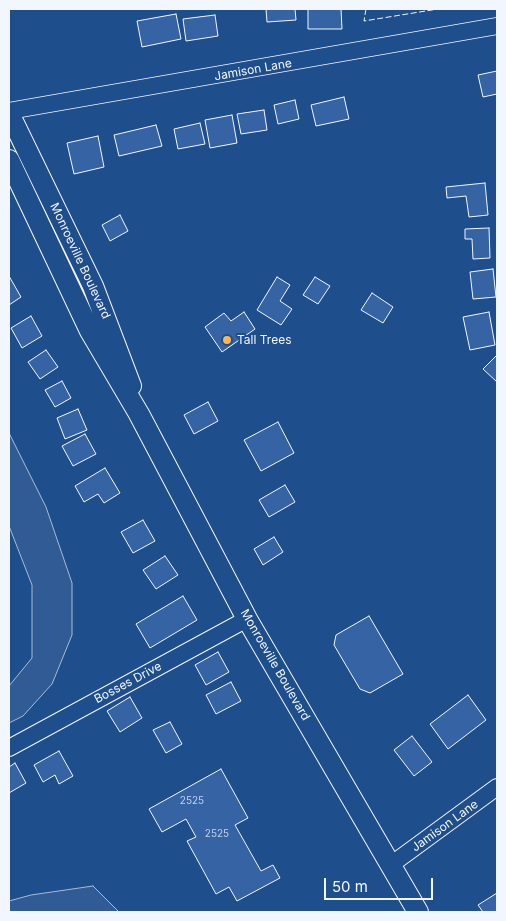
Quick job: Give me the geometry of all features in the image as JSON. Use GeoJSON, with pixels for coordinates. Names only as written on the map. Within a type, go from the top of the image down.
{"type":"FeatureCollection","features":[{"type":"Feature","properties":{"kind":"main road","name":"Monroeville Boulevard"},"geometry":{"type":"LineString","coordinates":[[9,112],[93,286],[129,378],[139,414]]}},
{"type":"Feature","properties":{"kind":"main road","name":"Monroeville Boulevard"},"geometry":{"type":"LineString","coordinates":[[9,160],[90,331],[139,414],[247,619],[392,864],[418,912]]}},
{"type":"Feature","properties":{"kind":"street","name":"Jamison Lane"},"geometry":{"type":"LineString","coordinates":[[9,112],[497,26]]}},
{"type":"Feature","properties":{"kind":"street","name":"Bosses Drive"},"geometry":{"type":"LineString","coordinates":[[9,748],[247,619]]}},
{"type":"Feature","properties":{"kind":"street","name":"Jamison Lane"},"geometry":{"type":"LineString","coordinates":[[392,864],[497,787]]}},
{"type":"Feature","properties":{"kind":"shaded area"},"geometry":{"type":"Polygon","coordinates":[[[9,433],[46,507],[72,583],[72,635],[52,684],[23,716],[9,723],[9,686],[32,658],[32,585],[9,526],[9,433]]]}},
{"type":"Feature","properties":{"kind":"shaded area"},"geometry":{"type":"Polygon","coordinates":[[[93,886],[119,912],[9,912],[9,901],[31,895],[93,886]]]}},
{"type":"Feature","properties":{"kind":"building"},"geometry":{"type":"Polygon","coordinates":[[[266,9],[295,9],[296,20],[267,22],[266,9]]]}},
{"type":"Feature","properties":{"kind":"building"},"geometry":{"type":"Polygon","coordinates":[[[308,9],[341,9],[342,29],[308,29],[308,9]]]}},
{"type":"Feature","properties":{"kind":"building"},"geometry":{"type":"Polygon","coordinates":[[[176,14],[181,39],[142,47],[137,21],[176,14]]]}},
{"type":"Feature","properties":{"kind":"building"},"geometry":{"type":"Polygon","coordinates":[[[215,15],[218,36],[186,41],[183,19],[215,15]]]}},
{"type":"Feature","properties":{"kind":"building"},"geometry":{"type":"Polygon","coordinates":[[[497,71],[497,94],[483,97],[478,75],[497,71]]]}},
{"type":"Feature","properties":{"kind":"building"},"geometry":{"type":"Polygon","coordinates":[[[344,97],[349,119],[316,126],[311,105],[344,97]]]}},
{"type":"Feature","properties":{"kind":"building"},"geometry":{"type":"Polygon","coordinates":[[[295,100],[299,119],[278,124],[274,105],[295,100]]]}},
{"type":"Feature","properties":{"kind":"building"},"geometry":{"type":"Polygon","coordinates":[[[264,110],[267,130],[241,134],[237,114],[264,110]]]}},
{"type":"Feature","properties":{"kind":"building"},"geometry":{"type":"Polygon","coordinates":[[[232,115],[237,143],[210,148],[205,120],[232,115]]]}},
{"type":"Feature","properties":{"kind":"building"},"geometry":{"type":"Polygon","coordinates":[[[200,123],[205,144],[178,149],[174,129],[200,123]]]}},
{"type":"Feature","properties":{"kind":"building"},"geometry":{"type":"Polygon","coordinates":[[[156,125],[162,146],[119,156],[114,135],[156,125]]]}},
{"type":"Feature","properties":{"kind":"building"},"geometry":{"type":"Polygon","coordinates":[[[98,136],[104,167],[74,174],[67,143],[98,136]]]}},
{"type":"Feature","properties":{"kind":"building"},"geometry":{"type":"Polygon","coordinates":[[[485,183],[488,215],[469,217],[466,196],[447,198],[446,187],[485,183]]]}},
{"type":"Feature","properties":{"kind":"building"},"geometry":{"type":"Polygon","coordinates":[[[120,215],[128,231],[110,241],[102,225],[120,215]]]}},
{"type":"Feature","properties":{"kind":"building"},"geometry":{"type":"Polygon","coordinates":[[[489,228],[490,258],[473,259],[472,239],[465,239],[465,229],[489,228]]]}},
{"type":"Feature","properties":{"kind":"building"},"geometry":{"type":"Polygon","coordinates":[[[493,269],[496,297],[473,299],[470,272],[493,269]]]}},
{"type":"Feature","properties":{"kind":"building"},"geometry":{"type":"Polygon","coordinates":[[[9,276],[21,297],[9,305],[9,276]]]}},
{"type":"Feature","properties":{"kind":"building"},"geometry":{"type":"Polygon","coordinates":[[[277,277],[290,285],[280,301],[292,309],[281,325],[257,310],[277,277]]]}},
{"type":"Feature","properties":{"kind":"building"},"geometry":{"type":"Polygon","coordinates":[[[315,277],[330,286],[318,304],[303,295],[315,277]]]}},
{"type":"Feature","properties":{"kind":"building"},"geometry":{"type":"Polygon","coordinates":[[[372,293],[393,307],[383,323],[361,310],[372,293]]]}},
{"type":"Feature","properties":{"kind":"building","name":"Tall Trees"},"geometry":{"type":"Polygon","coordinates":[[[244,312],[255,329],[222,352],[205,327],[224,313],[231,321],[244,312]]]}},
{"type":"Feature","properties":{"kind":"building"},"geometry":{"type":"Polygon","coordinates":[[[489,312],[495,345],[470,350],[463,317],[489,312]]]}},
{"type":"Feature","properties":{"kind":"building"},"geometry":{"type":"Polygon","coordinates":[[[31,316],[42,336],[22,348],[11,328],[31,316]]]}},
{"type":"Feature","properties":{"kind":"building"},"geometry":{"type":"Polygon","coordinates":[[[46,350],[58,367],[40,379],[28,362],[46,350]]]}},
{"type":"Feature","properties":{"kind":"building"},"geometry":{"type":"Polygon","coordinates":[[[497,355],[497,382],[483,369],[497,355]]]}},
{"type":"Feature","properties":{"kind":"building"},"geometry":{"type":"Polygon","coordinates":[[[62,381],[71,398],[55,407],[45,390],[62,381]]]}},
{"type":"Feature","properties":{"kind":"building"},"geometry":{"type":"Polygon","coordinates":[[[208,402],[218,421],[194,434],[184,415],[208,402]]]}},
{"type":"Feature","properties":{"kind":"building"},"geometry":{"type":"Polygon","coordinates":[[[78,409],[87,430],[65,439],[57,418],[78,409]]]}},
{"type":"Feature","properties":{"kind":"building"},"geometry":{"type":"Polygon","coordinates":[[[278,422],[294,453],[261,471],[244,440],[278,422]]]}},
{"type":"Feature","properties":{"kind":"building"},"geometry":{"type":"Polygon","coordinates":[[[85,434],[96,454],[73,466],[62,446],[85,434]]]}},
{"type":"Feature","properties":{"kind":"building"},"geometry":{"type":"Polygon","coordinates":[[[105,468],[120,493],[104,503],[98,494],[84,502],[75,486],[105,468]]]}},
{"type":"Feature","properties":{"kind":"building"},"geometry":{"type":"Polygon","coordinates":[[[285,485],[295,502],[269,517],[259,500],[285,485]]]}},
{"type":"Feature","properties":{"kind":"building"},"geometry":{"type":"Polygon","coordinates":[[[143,520],[155,541],[133,553],[121,532],[143,520]]]}},
{"type":"Feature","properties":{"kind":"building"},"geometry":{"type":"Polygon","coordinates":[[[274,537],[283,552],[263,565],[254,549],[274,537]]]}},
{"type":"Feature","properties":{"kind":"building"},"geometry":{"type":"Polygon","coordinates":[[[165,556],[178,575],[156,589],[143,570],[165,556]]]}},
{"type":"Feature","properties":{"kind":"building"},"geometry":{"type":"Polygon","coordinates":[[[183,596],[197,620],[150,648],[136,624],[183,596]]]}},
{"type":"Feature","properties":{"kind":"building"},"geometry":{"type":"Polygon","coordinates":[[[369,616],[403,674],[370,693],[360,689],[334,645],[336,635],[369,616]]]}},
{"type":"Feature","properties":{"kind":"building"},"geometry":{"type":"Polygon","coordinates":[[[218,652],[229,672],[206,685],[195,665],[218,652]]]}},
{"type":"Feature","properties":{"kind":"building"},"geometry":{"type":"Polygon","coordinates":[[[231,682],[241,701],[216,714],[206,695],[231,682]]]}},
{"type":"Feature","properties":{"kind":"building"},"geometry":{"type":"Polygon","coordinates":[[[468,695],[486,720],[448,749],[430,724],[468,695]]]}},
{"type":"Feature","properties":{"kind":"building"},"geometry":{"type":"Polygon","coordinates":[[[130,697],[142,718],[120,732],[107,711],[130,697]]]}},
{"type":"Feature","properties":{"kind":"building"},"geometry":{"type":"Polygon","coordinates":[[[170,722],[182,744],[166,753],[153,730],[170,722]]]}},
{"type":"Feature","properties":{"kind":"building"},"geometry":{"type":"Polygon","coordinates":[[[412,736],[432,762],[414,776],[394,750],[412,736]]]}},
{"type":"Feature","properties":{"kind":"building"},"geometry":{"type":"Polygon","coordinates":[[[59,751],[73,776],[59,784],[55,775],[43,782],[34,765],[59,751]]]}},
{"type":"Feature","properties":{"kind":"building"},"geometry":{"type":"Polygon","coordinates":[[[15,763],[26,783],[9,793],[9,767],[15,763]]]}},
{"type":"Feature","properties":{"kind":"building"},"geometry":{"type":"Polygon","coordinates":[[[221,769],[248,818],[235,825],[261,871],[273,865],[280,878],[237,901],[229,887],[216,894],[187,841],[196,837],[186,819],[162,832],[149,809],[221,769]]]}},
{"type":"Feature","properties":{"kind":"building"},"geometry":{"type":"Polygon","coordinates":[[[497,893],[497,912],[483,912],[478,905],[497,893]]]}},
{"type":"Feature","properties":{"kind":"fence"},"geometry":{"type":"LineString","coordinates":[[366,9],[364,21],[438,9]]}},
{"type":"Feature","properties":{"kind":"place","name":"Tall Trees"},"geometry":{"type":"Point","coordinates":[227,340]}}]}
